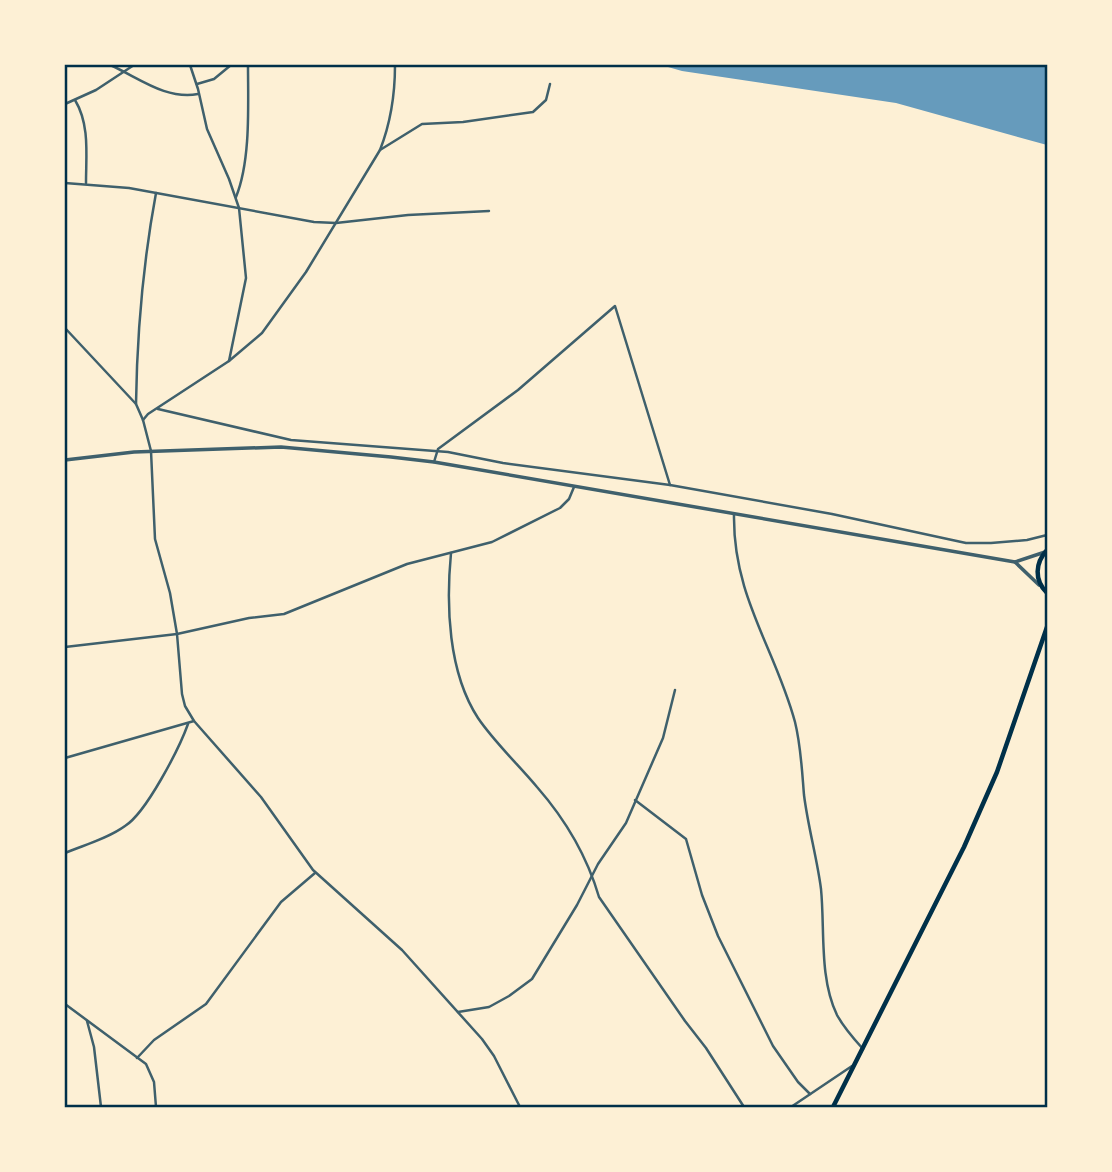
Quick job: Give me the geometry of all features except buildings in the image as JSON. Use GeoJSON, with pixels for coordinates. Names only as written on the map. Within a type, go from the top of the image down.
{"type":"FeatureCollection","features":[{"type":"Feature","properties":{"kind":"main road"},"geometry":{"type":"LineString","coordinates":[[1046,551],[1037,569],[1042,588],[1047,593]]}},
{"type":"Feature","properties":{"kind":"main road"},"geometry":{"type":"LineString","coordinates":[[833,1107],[964,847],[988,793],[1047,627]]}},
{"type":"Feature","properties":{"kind":"street"},"geometry":{"type":"LineString","coordinates":[[110,65],[151,86],[180,95],[199,93]]}},
{"type":"Feature","properties":{"kind":"street"},"geometry":{"type":"LineString","coordinates":[[65,104],[96,90],[134,65]]}},
{"type":"Feature","properties":{"kind":"street"},"geometry":{"type":"LineString","coordinates":[[190,65],[197,84],[206,129],[239,208],[246,278],[229,361]]}},
{"type":"Feature","properties":{"kind":"street"},"geometry":{"type":"LineString","coordinates":[[197,84],[214,79],[231,65]]}},
{"type":"Feature","properties":{"kind":"street"},"geometry":{"type":"LineString","coordinates":[[236,197],[243,176],[248,117],[248,65]]}},
{"type":"Feature","properties":{"kind":"street"},"geometry":{"type":"LineString","coordinates":[[143,420],[148,414],[229,361],[272,321],[380,149],[387,133],[393,104],[396,65]]}},
{"type":"Feature","properties":{"kind":"street"},"geometry":{"type":"LineString","coordinates":[[380,149],[422,124],[463,122],[537,111],[546,100],[550,84]]}},
{"type":"Feature","properties":{"kind":"street"},"geometry":{"type":"LineString","coordinates":[[75,100],[86,131],[86,183]]}},
{"type":"Feature","properties":{"kind":"street"},"geometry":{"type":"LineString","coordinates":[[65,183],[86,183],[156,193],[314,222],[336,223],[408,215],[489,211]]}},
{"type":"Feature","properties":{"kind":"street"},"geometry":{"type":"LineString","coordinates":[[136,404],[138,322],[156,193]]}},
{"type":"Feature","properties":{"kind":"street"},"geometry":{"type":"LineString","coordinates":[[434,462],[436,452],[518,390],[615,306],[670,485]]}},
{"type":"Feature","properties":{"kind":"street"},"geometry":{"type":"LineString","coordinates":[[65,328],[136,404],[143,420],[151,451],[155,539],[170,593],[185,706],[194,721],[261,797],[315,873],[383,932],[458,1012],[494,1056],[520,1107]]}},
{"type":"Feature","properties":{"kind":"street"},"geometry":{"type":"LineString","coordinates":[[158,409],[299,442],[436,452],[670,485],[832,514],[966,543],[1027,540],[1047,535]]}},
{"type":"Feature","properties":{"kind":"street"},"geometry":{"type":"LineString","coordinates":[[65,460],[151,451],[281,447],[434,462],[1015,562],[1046,551]]}},
{"type":"Feature","properties":{"kind":"street"},"geometry":{"type":"LineString","coordinates":[[65,647],[177,634],[249,618],[284,614],[407,564],[492,542],[560,508],[569,499],[574,487]]}},
{"type":"Feature","properties":{"kind":"street"},"geometry":{"type":"LineString","coordinates":[[734,515],[733,534],[743,590],[782,683],[800,743],[804,796],[820,879],[830,989],[836,1013],[846,1031],[863,1049]]}},
{"type":"Feature","properties":{"kind":"street"},"geometry":{"type":"LineString","coordinates":[[451,552],[448,579],[453,642],[470,704],[491,734],[549,802],[576,841],[592,874],[599,897],[706,1048],[744,1107]]}},
{"type":"Feature","properties":{"kind":"street"},"geometry":{"type":"LineString","coordinates":[[1015,562],[1042,588]]}},
{"type":"Feature","properties":{"kind":"street"},"geometry":{"type":"LineString","coordinates":[[458,1012],[489,1007],[532,979],[578,905],[592,874],[626,823],[663,738],[675,690]]}},
{"type":"Feature","properties":{"kind":"street"},"geometry":{"type":"LineString","coordinates":[[65,758],[194,721]]}},
{"type":"Feature","properties":{"kind":"street"},"geometry":{"type":"LineString","coordinates":[[65,853],[126,826],[140,813],[173,758],[188,724]]}},
{"type":"Feature","properties":{"kind":"street"},"geometry":{"type":"LineString","coordinates":[[635,800],[686,839],[702,895],[718,936],[773,1046],[798,1082],[810,1094]]}},
{"type":"Feature","properties":{"kind":"street"},"geometry":{"type":"LineString","coordinates":[[137,1058],[154,1040],[206,1004],[274,910],[315,873]]}},
{"type":"Feature","properties":{"kind":"street"},"geometry":{"type":"LineString","coordinates":[[65,1004],[146,1064],[154,1082],[156,1107]]}},
{"type":"Feature","properties":{"kind":"street"},"geometry":{"type":"LineString","coordinates":[[87,1019],[94,1046],[101,1107]]}},
{"type":"Feature","properties":{"kind":"street"},"geometry":{"type":"LineString","coordinates":[[792,1107],[856,1063]]}},
{"type":"Feature","properties":{"kind":"water"},"geometry":{"type":"Polygon","coordinates":[[[661,65],[1047,65],[1047,145],[896,103],[682,71],[661,65]]]}}]}
